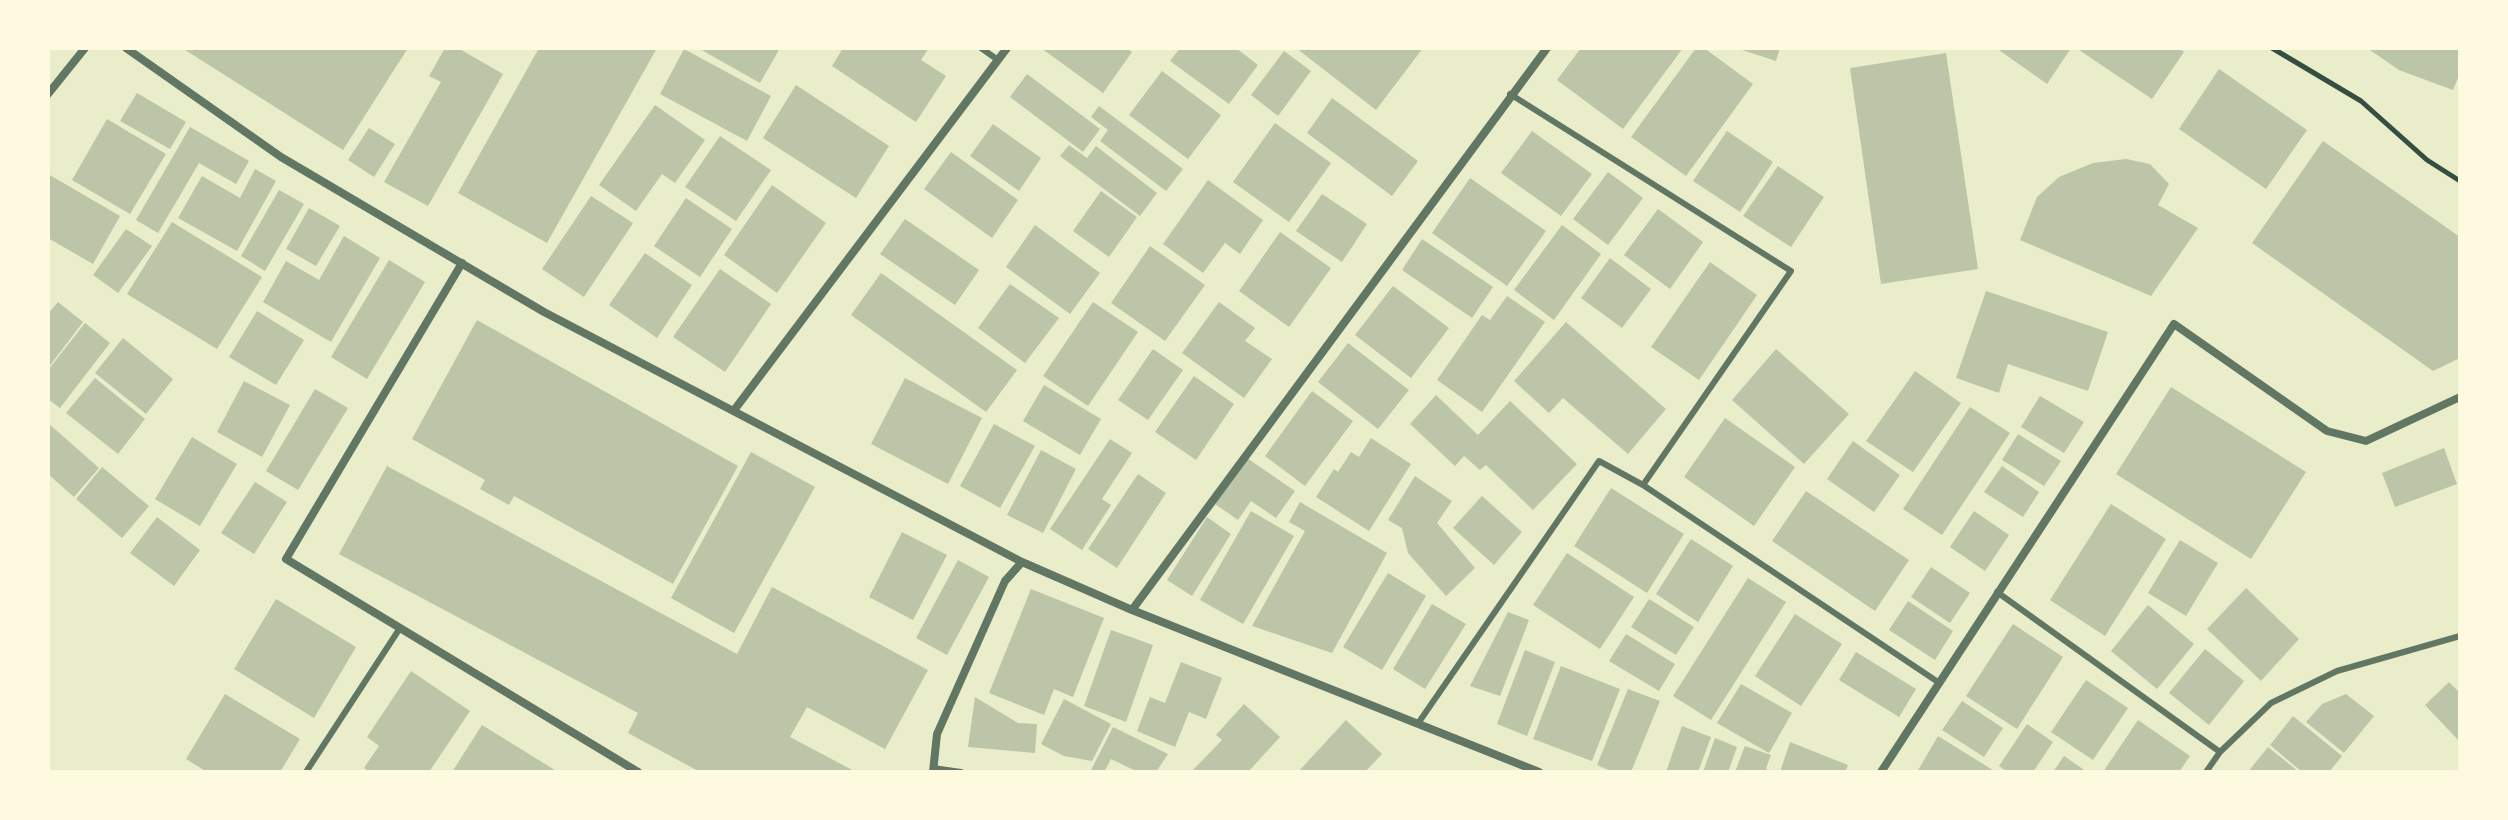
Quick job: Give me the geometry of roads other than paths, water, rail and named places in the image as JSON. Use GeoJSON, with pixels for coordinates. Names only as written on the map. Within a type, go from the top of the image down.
{"type":"FeatureCollection","features":[{"type":"Feature","properties":{"kind":"street"},"geometry":{"type":"LineString","coordinates":[[48,94],[85,48]]}},
{"type":"Feature","properties":{"kind":"street"},"geometry":{"type":"LineString","coordinates":[[126,48],[281,157],[544,312],[735,409],[1022,562],[1132,610],[1539,772]]}},
{"type":"Feature","properties":{"kind":"street"},"geometry":{"type":"LineString","coordinates":[[735,409],[1007,48]]}},
{"type":"Feature","properties":{"kind":"street"},"geometry":{"type":"LineString","coordinates":[[1132,610],[1510,94],[1547,48]]}},
{"type":"Feature","properties":{"kind":"street"},"geometry":{"type":"LineString","coordinates":[[462,263],[286,559],[638,772]]}},
{"type":"Feature","properties":{"kind":"street"},"geometry":{"type":"LineString","coordinates":[[1881,772],[2174,324],[2327,431],[2366,441],[2460,397]]}},
{"type":"Feature","properties":{"kind":"street"},"geometry":{"type":"LineString","coordinates":[[933,770],[937,734],[1005,581],[1022,562]]}},
{"type":"Feature","properties":{"kind":"lane"},"geometry":{"type":"LineString","coordinates":[[981,48],[998,60]]}},
{"type":"Feature","properties":{"kind":"lane"},"geometry":{"type":"LineString","coordinates":[[1510,94],[1791,271],[1643,485]]}},
{"type":"Feature","properties":{"kind":"lane"},"geometry":{"type":"LineString","coordinates":[[1419,722],[1599,461],[1643,485],[1938,682]]}},
{"type":"Feature","properties":{"kind":"lane"},"geometry":{"type":"LineString","coordinates":[[1997,592],[2220,752]]}},
{"type":"Feature","properties":{"kind":"lane"},"geometry":{"type":"LineString","coordinates":[[306,772],[400,628]]}},
{"type":"Feature","properties":{"kind":"lane"},"geometry":{"type":"LineString","coordinates":[[2206,772],[2220,752],[2271,703],[2324,677],[2460,636]]}},
{"type":"Feature","properties":{"kind":"lane"},"geometry":{"type":"LineString","coordinates":[[933,770],[961,772]]}}]}
